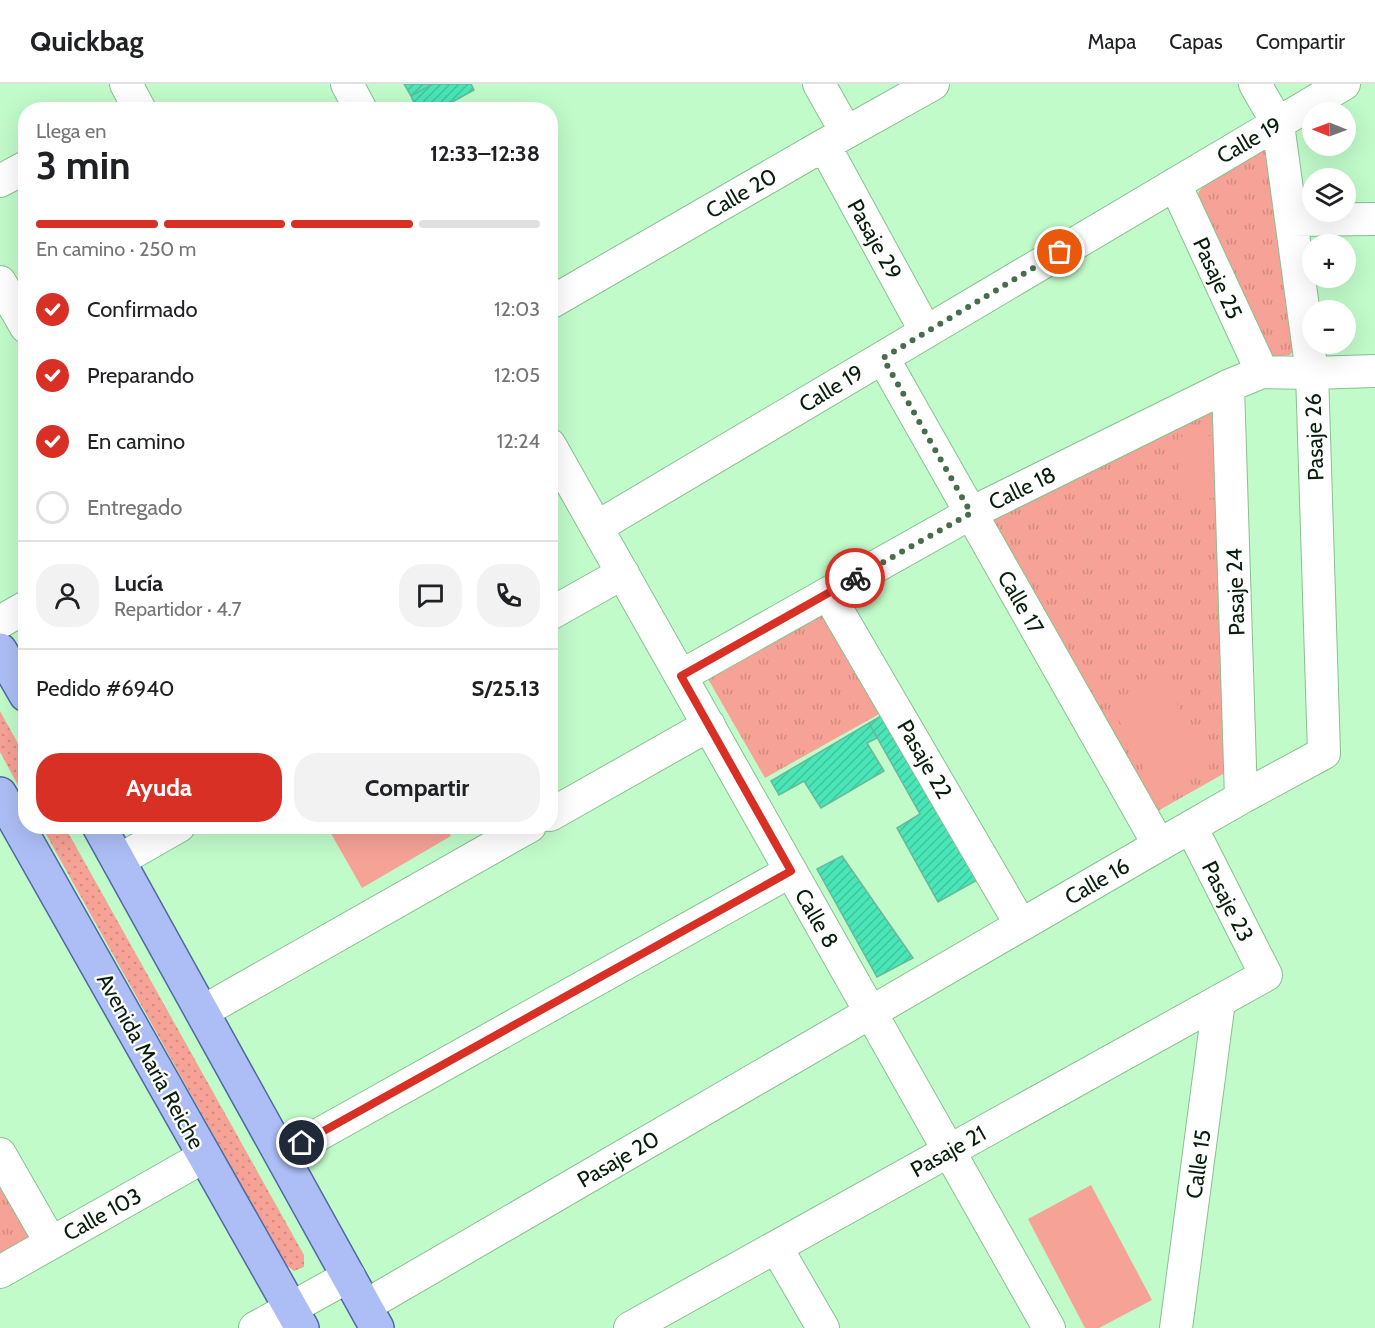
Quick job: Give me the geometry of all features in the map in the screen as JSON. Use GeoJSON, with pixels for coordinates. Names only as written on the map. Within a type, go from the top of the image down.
{"type":"FeatureCollection","features":[{"type":"Feature","properties":{"kind":"main road"},"geometry":{"type":"LineString","coordinates":[[0,650],[18,681]]}},
{"type":"Feature","properties":{"kind":"main road","name":"Avenida María Reiche"},"geometry":{"type":"LineString","coordinates":[[0,794],[18,826]]}},
{"type":"Feature","properties":{"kind":"main road","name":"Avenida María Reiche"},"geometry":{"type":"LineString","coordinates":[[23,834],[297,1318]]}},
{"type":"Feature","properties":{"kind":"main road"},"geometry":{"type":"LineString","coordinates":[[103,834],[371,1317]]}},
{"type":"Feature","properties":{"kind":"street"},"geometry":{"type":"LineString","coordinates":[[347,84],[357,102]]}},
{"type":"Feature","properties":{"kind":"street","name":"Pasaje 29"},"geometry":{"type":"LineString","coordinates":[[819,84],[835,139],[926,332]]}},
{"type":"Feature","properties":{"kind":"street","name":"Calle 20"},"geometry":{"type":"LineString","coordinates":[[558,298],[933,84]]}},
{"type":"Feature","properties":{"kind":"street"},"geometry":{"type":"LineString","coordinates":[[1255,84],[1278,124]]}},
{"type":"Feature","properties":{"kind":"street","name":"Calle 19"},"geometry":{"type":"LineString","coordinates":[[597,527],[1344,84]]}},
{"type":"Feature","properties":{"kind":"street","name":"Pasaje 26"},"geometry":{"type":"LineString","coordinates":[[1278,124],[1312,372],[1324,753]]}},
{"type":"Feature","properties":{"kind":"street"},"geometry":{"type":"LineString","coordinates":[[0,182],[18,172]]}},
{"type":"Feature","properties":{"kind":"street","name":"Pasaje 25"},"geometry":{"type":"LineString","coordinates":[[1175,184],[1262,372]]}},
{"type":"Feature","properties":{"kind":"street"},"geometry":{"type":"LineString","coordinates":[[1291,220],[1375,219]]}},
{"type":"Feature","properties":{"kind":"street"},"geometry":{"type":"LineString","coordinates":[[8,289],[18,310]]}},
{"type":"Feature","properties":{"kind":"street","name":"Calle 17"},"geometry":{"type":"LineString","coordinates":[[883,358],[1159,845]]}},
{"type":"Feature","properties":{"kind":"street","name":"Calle 18"},"geometry":{"type":"LineString","coordinates":[[681,676],[971,513],[1228,386],[1262,372],[1375,371]]}},
{"type":"Feature","properties":{"kind":"street","name":"Pasaje 24"},"geometry":{"type":"LineString","coordinates":[[1228,386],[1241,798]]}},
{"type":"Feature","properties":{"kind":"street","name":"Calle 8"},"geometry":{"type":"LineString","coordinates":[[558,459],[1049,1328]]}},
{"type":"Feature","properties":{"kind":"street"},"geometry":{"type":"LineString","coordinates":[[558,610],[623,573]]}},
{"type":"Feature","properties":{"kind":"street","name":"Pasaje 22"},"geometry":{"type":"LineString","coordinates":[[828,594],[1021,925]]}},
{"type":"Feature","properties":{"kind":"street"},"geometry":{"type":"LineString","coordinates":[[0,622],[18,612]]}},
{"type":"Feature","properties":{"kind":"street"},"geometry":{"type":"LineString","coordinates":[[558,810],[709,725]]}},
{"type":"Feature","properties":{"kind":"street","name":"Calle 16"},"geometry":{"type":"LineString","coordinates":[[871,1012],[1241,798],[1324,753]]}},
{"type":"Feature","properties":{"kind":"street","name":"Pasaje 23"},"geometry":{"type":"LineString","coordinates":[[1191,827],[1266,975]]}},
{"type":"Feature","properties":{"kind":"street"},"geometry":{"type":"LineString","coordinates":[[118,861],[165,834]]}},
{"type":"Feature","properties":{"kind":"street"},"geometry":{"type":"LineString","coordinates":[[202,1012],[516,834]]}},
{"type":"Feature","properties":{"kind":"street"},"geometry":{"type":"LineString","coordinates":[[282,1155],[791,871]]}},
{"type":"Feature","properties":{"kind":"street","name":"Pasaje 21"},"geometry":{"type":"LineString","coordinates":[[630,1328],[1266,975]]}},
{"type":"Feature","properties":{"kind":"street","name":"Calle 15"},"geometry":{"type":"LineString","coordinates":[[1176,1328],[1220,1000]]}},
{"type":"Feature","properties":{"kind":"street","name":"Pasaje 20"},"geometry":{"type":"LineString","coordinates":[[371,1317],[871,1012]]}},
{"type":"Feature","properties":{"kind":"street"},"geometry":{"type":"LineString","coordinates":[[0,1154],[51,1243]]}},
{"type":"Feature","properties":{"kind":"street","name":"Calle 103"},"geometry":{"type":"LineString","coordinates":[[0,1272],[205,1156]]}},
{"type":"Feature","properties":{"kind":"street"},"geometry":{"type":"LineString","coordinates":[[776,1247],[823,1328]]}},
{"type":"Feature","properties":{"kind":"street"},"geometry":{"type":"LineString","coordinates":[[255,1328],[297,1318],[349,1276]]}},
{"type":"Feature","properties":{"kind":"green space"},"geometry":{"type":"Polygon","coordinates":[[[1258,151],[1267,151],[1295,348],[1290,355],[1266,358],[1195,207],[1199,191],[1207,183],[1258,151]]]}},
{"type":"Feature","properties":{"kind":"green space"},"geometry":{"type":"Polygon","coordinates":[[[1215,391],[1232,769],[1156,812],[990,520],[1215,391]]]}},
{"type":"Feature","properties":{"kind":"green space"},"geometry":{"type":"Polygon","coordinates":[[[1213,436],[1215,498],[1179,499],[1178,437],[1213,436]]]}},
{"type":"Feature","properties":{"kind":"green space"},"geometry":{"type":"Polygon","coordinates":[[[824,612],[881,713],[765,778],[708,679],[824,612]]]}},
{"type":"Feature","properties":{"kind":"green space"},"geometry":{"type":"Polygon","coordinates":[[[1163,676],[1210,768],[1158,796],[1110,703],[1163,676]]]}},
{"type":"Feature","properties":{"kind":"green space"},"geometry":{"type":"Polygon","coordinates":[[[0,711],[18,743],[18,785],[0,752],[0,711]]]}},
{"type":"Feature","properties":{"kind":"green space"},"geometry":{"type":"Polygon","coordinates":[[[46,834],[69,834],[304,1255],[304,1267],[294,1271],[286,1265],[46,834]]]}},
{"type":"Feature","properties":{"kind":"green space"},"geometry":{"type":"Polygon","coordinates":[[[331,834],[450,834],[451,836],[362,888],[331,834]]]}},
{"type":"Feature","properties":{"kind":"green space"},"geometry":{"type":"Polygon","coordinates":[[[0,1179],[30,1237],[0,1255],[0,1179]]]}},
{"type":"Feature","properties":{"kind":"green space"},"geometry":{"type":"Polygon","coordinates":[[[1091,1185],[1152,1300],[1099,1328],[1085,1328],[1028,1219],[1091,1185]]]}},
{"type":"Feature","properties":{"kind":"building"},"geometry":{"type":"Polygon","coordinates":[[[404,84],[433,84],[411,96],[404,84]]]}},
{"type":"Feature","properties":{"kind":"building"},"geometry":{"type":"Polygon","coordinates":[[[433,84],[471,84],[474,90],[452,102],[414,102],[411,96],[433,84]]]}},
{"type":"Feature","properties":{"kind":"building"},"geometry":{"type":"Polygon","coordinates":[[[886,713],[979,879],[938,902],[897,828],[920,814],[869,723],[886,713]]]}},
{"type":"Feature","properties":{"kind":"building"},"geometry":{"type":"Polygon","coordinates":[[[869,723],[877,738],[867,743],[884,771],[821,808],[804,781],[779,795],[771,781],[869,723]]]}},
{"type":"Feature","properties":{"kind":"building"},"geometry":{"type":"Polygon","coordinates":[[[842,856],[913,958],[877,977],[817,869],[842,856]]]}},
{"type":"Feature","properties":{"kind":"way so far"},"geometry":{"type":"LineString","coordinates":[[855,578],[971,513],[883,358],[1060,252]]}},
{"type":"Feature","properties":{"kind":"route"},"geometry":{"type":"LineString","coordinates":[[302,1143],[791,871],[681,676],[855,578]]}}]}
